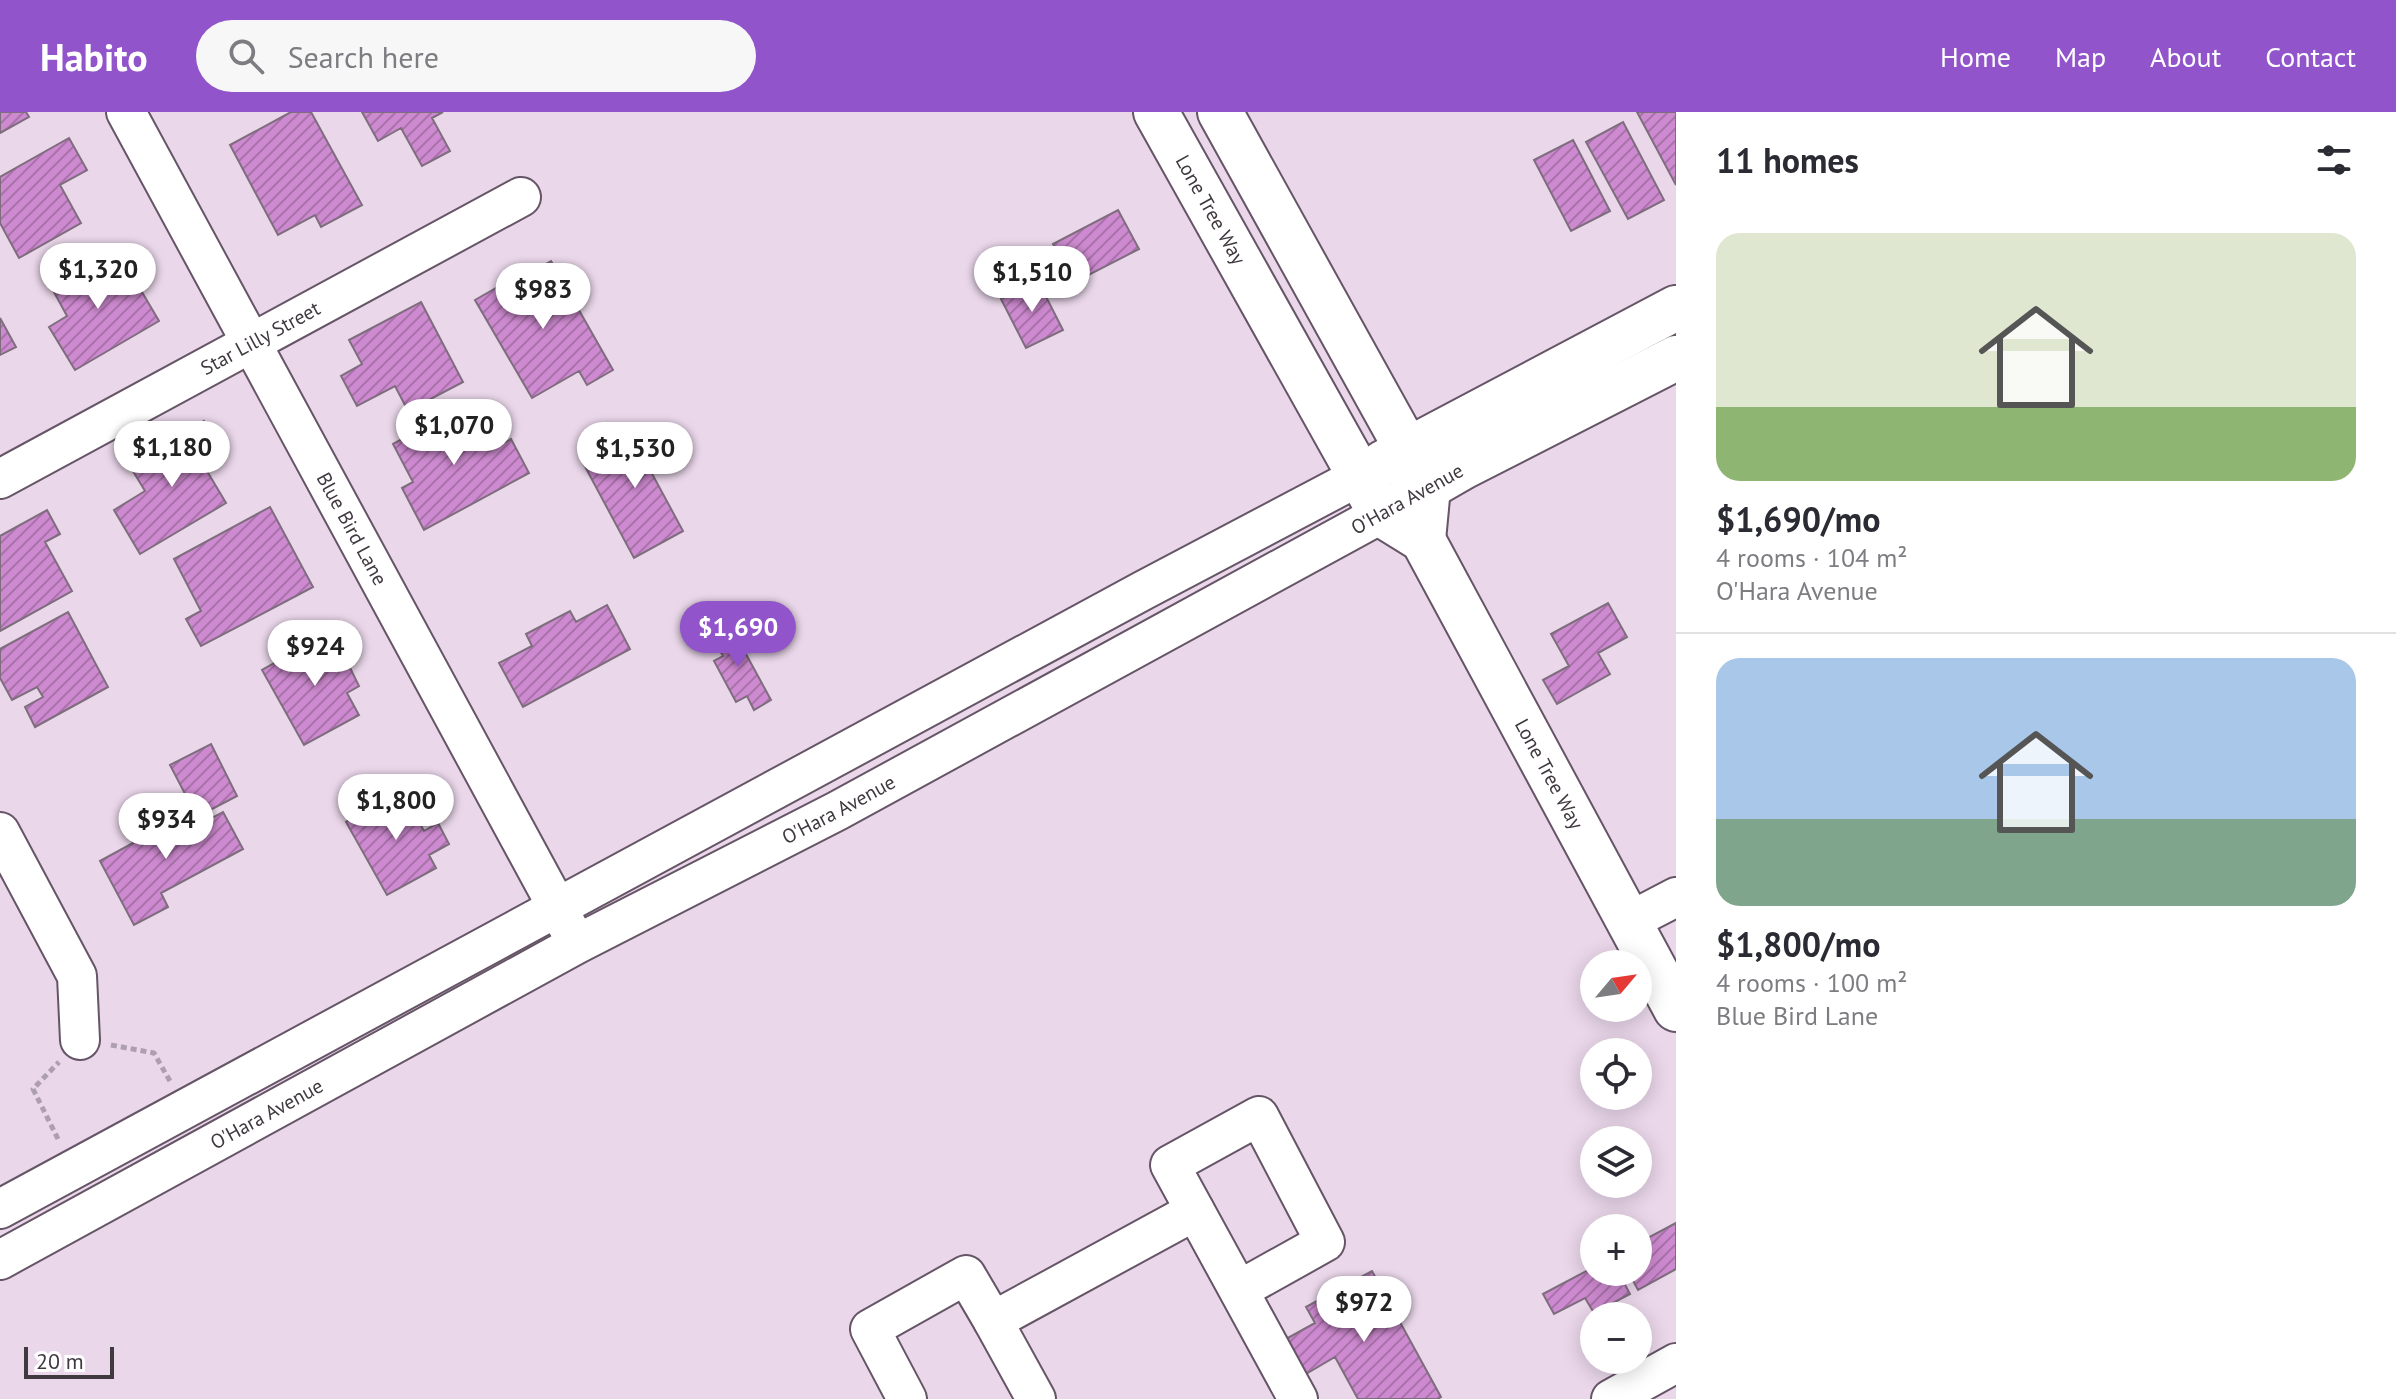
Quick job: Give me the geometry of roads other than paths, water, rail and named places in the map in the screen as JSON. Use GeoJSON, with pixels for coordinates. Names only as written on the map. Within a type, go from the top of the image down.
{"type":"FeatureCollection","features":[{"type":"Feature","properties":{"kind":"main road","name":"Lone Tree Way"},"geometry":{"type":"LineString","coordinates":[[1156,112],[1381,514],[1423,540],[1676,1009]]}},
{"type":"Feature","properties":{"kind":"main road"},"geometry":{"type":"LineString","coordinates":[[1220,112],[1428,487],[1423,540]]}},
{"type":"Feature","properties":{"kind":"main road"},"geometry":{"type":"LineString","coordinates":[[1360,476],[1676,308]]}},
{"type":"Feature","properties":{"kind":"main road","name":"O'Hara Avenue"},"geometry":{"type":"LineString","coordinates":[[1381,514],[1676,358]]}},
{"type":"Feature","properties":{"kind":"street","name":"Blue Bird Lane"},"geometry":{"type":"LineString","coordinates":[[126,112],[577,944]]}},
{"type":"Feature","properties":{"kind":"street","name":"Star Lilly Street"},"geometry":{"type":"LineString","coordinates":[[0,479],[521,197]]}},
{"type":"Feature","properties":{"kind":"street"},"geometry":{"type":"LineString","coordinates":[[0,1209],[1360,476]]}},
{"type":"Feature","properties":{"kind":"street","name":"O'Hara Avenue"},"geometry":{"type":"LineString","coordinates":[[0,1260],[577,944],[837,811],[1381,514]]}},
{"type":"Feature","properties":{"kind":"street"},"geometry":{"type":"LineString","coordinates":[[0,832],[77,976],[80,1040]]}},
{"type":"Feature","properties":{"kind":"street"},"geometry":{"type":"LineString","coordinates":[[1630,921],[1676,897]]}},
{"type":"Feature","properties":{"kind":"street"},"geometry":{"type":"LineString","coordinates":[[1239,1290],[1325,1242],[1259,1116],[1170,1165],[1298,1399]]}},
{"type":"Feature","properties":{"kind":"street"},"geometry":{"type":"LineString","coordinates":[[993,1321],[1195,1211]]}},
{"type":"Feature","properties":{"kind":"street"},"geometry":{"type":"LineString","coordinates":[[907,1399],[870,1329],[966,1275],[1036,1399]]}},
{"type":"Feature","properties":{"kind":"street"},"geometry":{"type":"LineString","coordinates":[[1611,1399],[1676,1363]]}}]}
